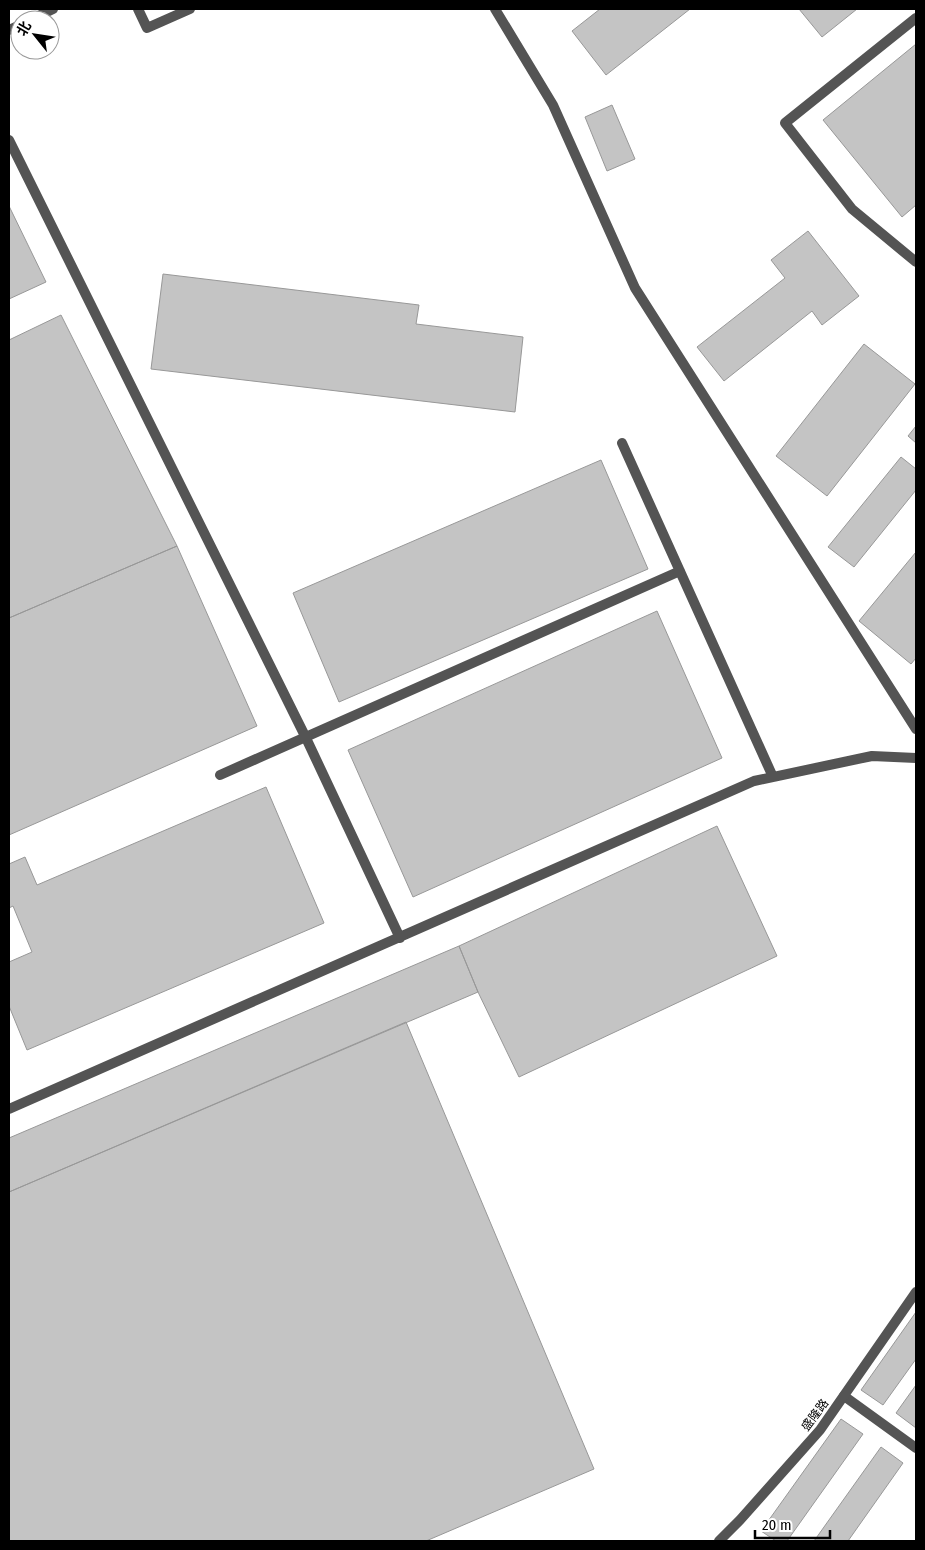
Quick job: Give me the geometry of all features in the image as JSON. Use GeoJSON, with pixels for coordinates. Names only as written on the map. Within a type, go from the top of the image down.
{"type":"FeatureCollection","features":[{"type":"Feature","properties":{"kind":"street"},"geometry":{"type":"LineString","coordinates":[[138,9],[147,28],[190,9]]}},
{"type":"Feature","properties":{"kind":"street"},"geometry":{"type":"LineString","coordinates":[[495,9],[553,104],[635,288],[916,729]]}},
{"type":"Feature","properties":{"kind":"street"},"geometry":{"type":"LineString","coordinates":[[916,18],[786,123],[852,209],[916,262]]}},
{"type":"Feature","properties":{"kind":"street"},"geometry":{"type":"LineString","coordinates":[[9,140],[306,738],[400,938]]}},
{"type":"Feature","properties":{"kind":"street"},"geometry":{"type":"LineString","coordinates":[[622,443],[773,777]]}},
{"type":"Feature","properties":{"kind":"street"},"geometry":{"type":"LineString","coordinates":[[220,775],[680,571]]}},
{"type":"Feature","properties":{"kind":"street"},"geometry":{"type":"LineString","coordinates":[[9,1109],[754,781],[872,756],[916,758]]}},
{"type":"Feature","properties":{"kind":"street","name":"盛隆路"},"geometry":{"type":"LineString","coordinates":[[719,1541],[820,1430],[916,1292]]}},
{"type":"Feature","properties":{"kind":"street"},"geometry":{"type":"LineString","coordinates":[[844,1396],[916,1448]]}},
{"type":"Feature","properties":{"kind":"building"},"geometry":{"type":"Polygon","coordinates":[[[600,9],[690,9],[606,75],[572,31],[600,9]]]}},
{"type":"Feature","properties":{"kind":"building"},"geometry":{"type":"Polygon","coordinates":[[[799,9],[857,9],[822,37],[799,9]]]}},
{"type":"Feature","properties":{"kind":"building"},"geometry":{"type":"Polygon","coordinates":[[[916,44],[916,205],[902,217],[823,120],[916,44]]]}},
{"type":"Feature","properties":{"kind":"building"},"geometry":{"type":"Polygon","coordinates":[[[612,105],[635,159],[607,171],[585,117],[612,105]]]}},
{"type":"Feature","properties":{"kind":"building"},"geometry":{"type":"Polygon","coordinates":[[[9,206],[46,282],[9,299],[9,206]]]}},
{"type":"Feature","properties":{"kind":"building"},"geometry":{"type":"Polygon","coordinates":[[[808,231],[859,296],[822,325],[812,311],[724,381],[697,347],[785,278],[771,260],[808,231]]]}},
{"type":"Feature","properties":{"kind":"building"},"geometry":{"type":"Polygon","coordinates":[[[163,274],[419,305],[416,324],[523,337],[515,412],[151,369],[163,274]]]}},
{"type":"Feature","properties":{"kind":"building"},"geometry":{"type":"Polygon","coordinates":[[[61,315],[177,546],[9,618],[9,340],[61,315]]]}},
{"type":"Feature","properties":{"kind":"building"},"geometry":{"type":"Polygon","coordinates":[[[864,344],[915,384],[827,496],[776,456],[864,344]]]}},
{"type":"Feature","properties":{"kind":"building"},"geometry":{"type":"Polygon","coordinates":[[[916,426],[916,443],[908,436],[916,426]]]}},
{"type":"Feature","properties":{"kind":"building"},"geometry":{"type":"Polygon","coordinates":[[[901,457],[916,469],[916,490],[854,567],[828,547],[901,457]]]}},
{"type":"Feature","properties":{"kind":"building"},"geometry":{"type":"Polygon","coordinates":[[[601,460],[648,569],[339,702],[293,593],[601,460]]]}},
{"type":"Feature","properties":{"kind":"building"},"geometry":{"type":"Polygon","coordinates":[[[177,546],[257,726],[9,835],[9,618],[177,546]]]}},
{"type":"Feature","properties":{"kind":"building"},"geometry":{"type":"Polygon","coordinates":[[[916,552],[916,658],[911,664],[859,621],[916,552]]]}},
{"type":"Feature","properties":{"kind":"building"},"geometry":{"type":"Polygon","coordinates":[[[657,611],[722,758],[413,897],[348,750],[657,611]]]}},
{"type":"Feature","properties":{"kind":"building"},"geometry":{"type":"Polygon","coordinates":[[[266,787],[324,923],[27,1050],[9,1006],[9,962],[32,952],[13,906],[9,908],[9,864],[25,857],[37,885],[266,787]]]}},
{"type":"Feature","properties":{"kind":"building"},"geometry":{"type":"Polygon","coordinates":[[[717,826],[777,956],[519,1077],[478,992],[459,946],[717,826]]]}},
{"type":"Feature","properties":{"kind":"building"},"geometry":{"type":"Polygon","coordinates":[[[459,946],[478,992],[9,1192],[9,1138],[459,946]]]}},
{"type":"Feature","properties":{"kind":"building"},"geometry":{"type":"Polygon","coordinates":[[[406,1022],[594,1469],[426,1541],[9,1541],[9,1192],[406,1022]]]}},
{"type":"Feature","properties":{"kind":"building"},"geometry":{"type":"Polygon","coordinates":[[[916,1312],[916,1359],[883,1405],[861,1390],[916,1312]]]}},
{"type":"Feature","properties":{"kind":"building"},"geometry":{"type":"Polygon","coordinates":[[[916,1385],[916,1428],[896,1413],[916,1385]]]}},
{"type":"Feature","properties":{"kind":"building"},"geometry":{"type":"Polygon","coordinates":[[[841,1419],[863,1434],[787,1541],[776,1541],[761,1531],[841,1419]]]}},
{"type":"Feature","properties":{"kind":"building"},"geometry":{"type":"Polygon","coordinates":[[[881,1447],[903,1463],[848,1541],[814,1541],[881,1447]]]}}]}
